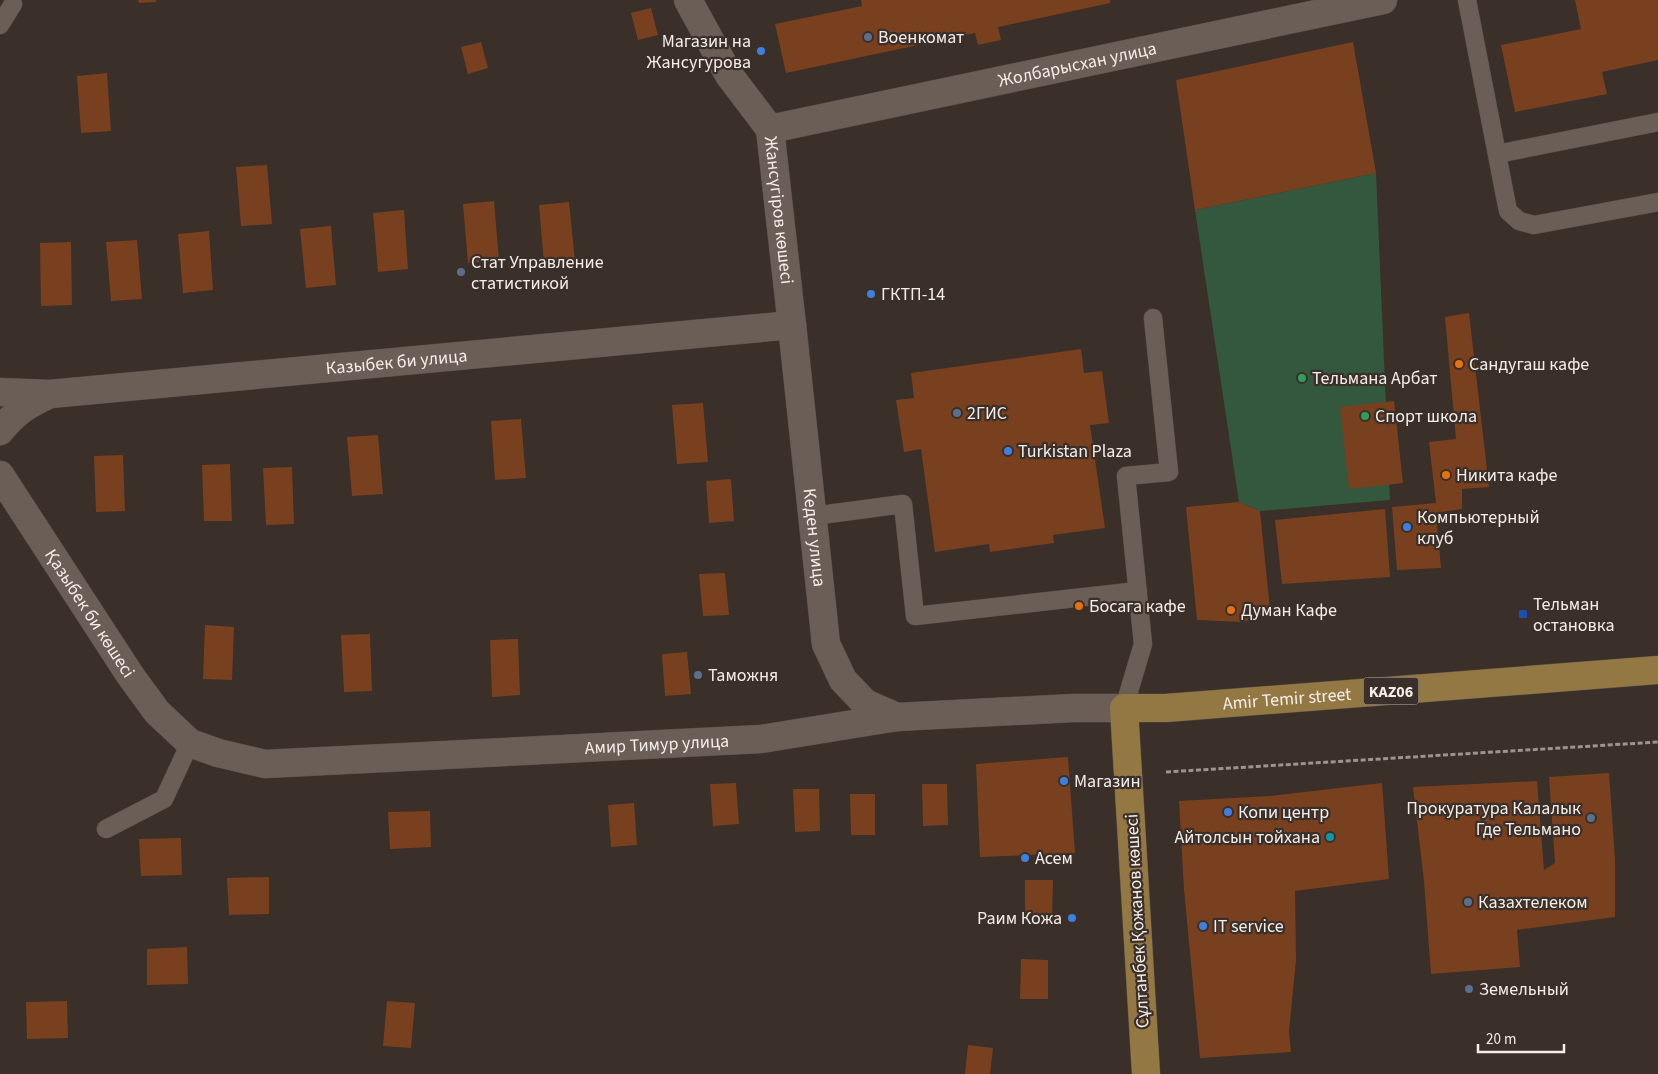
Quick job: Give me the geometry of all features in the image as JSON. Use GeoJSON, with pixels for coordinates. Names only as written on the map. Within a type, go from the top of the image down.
{"type":"FeatureCollection","features":[{"type":"Feature","properties":{"kind":"main road","name":"Жансүгіров көшесі"},"geometry":{"type":"LineString","coordinates":[[688,0],[729,75],[770,130],[792,326]]}},
{"type":"Feature","properties":{"kind":"main road","name":"Жолбарысхан улица"},"geometry":{"type":"LineString","coordinates":[[770,130],[1383,0]]}},
{"type":"Feature","properties":{"kind":"main road","name":"Казыбек би улица"},"geometry":{"type":"LineString","coordinates":[[0,392],[50,394],[792,326]]}},
{"type":"Feature","properties":{"kind":"main road","name":"Кеден улица"},"geometry":{"type":"LineString","coordinates":[[792,326],[826,644],[842,680],[866,703],[897,717]]}},
{"type":"Feature","properties":{"kind":"main road"},"geometry":{"type":"LineString","coordinates":[[0,431],[11,417],[28,404],[50,394]]}},
{"type":"Feature","properties":{"kind":"main road","name":"Қазыбек би көшесі"},"geometry":{"type":"LineString","coordinates":[[0,475],[130,675],[157,712],[190,743]]}},
{"type":"Feature","properties":{"kind":"main road","name":"Amir Temir street"},"geometry":{"type":"LineString","coordinates":[[1124,708],[1166,708],[1658,676]]}},
{"type":"Feature","properties":{"kind":"main road","name":"Амир Тимур улица"},"geometry":{"type":"LineString","coordinates":[[190,743],[218,753],[265,764],[761,739],[897,717],[1074,708],[1124,708]]}},
{"type":"Feature","properties":{"kind":"main road","name":"Сұлтанбек Қожанов көшесі"},"geometry":{"type":"LineString","coordinates":[[1124,708],[1146,1074]]}},
{"type":"Feature","properties":{"kind":"lane"},"geometry":{"type":"LineString","coordinates":[[1467,0],[1508,211],[1519,221],[1534,225],[1658,202]]}},
{"type":"Feature","properties":{"kind":"lane"},"geometry":{"type":"LineString","coordinates":[[0,25],[13,4]]}},
{"type":"Feature","properties":{"kind":"lane"},"geometry":{"type":"LineString","coordinates":[[1497,154],[1658,122]]}},
{"type":"Feature","properties":{"kind":"lane"},"geometry":{"type":"LineString","coordinates":[[1124,708],[1143,644],[1126,476],[1168,472],[1153,318]]}},
{"type":"Feature","properties":{"kind":"lane"},"geometry":{"type":"LineString","coordinates":[[813,516],[903,504],[915,616],[1138,591]]}},
{"type":"Feature","properties":{"kind":"lane"},"geometry":{"type":"LineString","coordinates":[[106,829],[164,799],[190,743]]}},
{"type":"Feature","properties":{"kind":"path"},"geometry":{"type":"LineString","coordinates":[[1166,772],[1658,742]]}},
{"type":"Feature","properties":{"kind":"green space","name":"Тельмана Арбат"},"geometry":{"type":"Polygon","coordinates":[[[1376,173],[1390,500],[1260,511],[1239,502],[1195,210],[1376,173]]]}},
{"type":"Feature","properties":{"kind":"building"},"geometry":{"type":"Polygon","coordinates":[[[138,0],[156,0],[156,2],[139,3],[138,0]]]}},
{"type":"Feature","properties":{"kind":"building","name":"Военкомат"},"geometry":{"type":"Polygon","coordinates":[[[861,0],[1110,0],[1110,3],[998,27],[1001,40],[978,45],[975,33],[786,73],[775,24],[862,6],[861,0]]]}},
{"type":"Feature","properties":{"kind":"building"},"geometry":{"type":"Polygon","coordinates":[[[1575,0],[1658,0],[1658,60],[1602,72],[1607,94],[1515,112],[1501,45],[1581,29],[1575,0]]]}},
{"type":"Feature","properties":{"kind":"building"},"geometry":{"type":"Polygon","coordinates":[[[651,8],[658,35],[638,40],[631,13],[651,8]]]}},
{"type":"Feature","properties":{"kind":"building"},"geometry":{"type":"Polygon","coordinates":[[[481,42],[488,68],[468,74],[461,47],[481,42]]]}},
{"type":"Feature","properties":{"kind":"building"},"geometry":{"type":"Polygon","coordinates":[[[1353,42],[1376,173],[1195,210],[1176,80],[1353,42]]]}},
{"type":"Feature","properties":{"kind":"building"},"geometry":{"type":"Polygon","coordinates":[[[107,73],[111,131],[81,133],[77,76],[107,73]]]}},
{"type":"Feature","properties":{"kind":"building"},"geometry":{"type":"Polygon","coordinates":[[[267,165],[272,224],[241,226],[236,167],[267,165]]]}},
{"type":"Feature","properties":{"kind":"building"},"geometry":{"type":"Polygon","coordinates":[[[494,201],[499,260],[468,263],[463,204],[494,201]]]}},
{"type":"Feature","properties":{"kind":"building"},"geometry":{"type":"Polygon","coordinates":[[[569,202],[575,261],[544,264],[539,205],[569,202]]]}},
{"type":"Feature","properties":{"kind":"building"},"geometry":{"type":"Polygon","coordinates":[[[404,210],[408,269],[378,272],[373,213],[404,210]]]}},
{"type":"Feature","properties":{"kind":"building"},"geometry":{"type":"Polygon","coordinates":[[[331,226],[336,285],[306,288],[300,229],[331,226]]]}},
{"type":"Feature","properties":{"kind":"building"},"geometry":{"type":"Polygon","coordinates":[[[209,231],[213,290],[183,293],[178,234],[209,231]]]}},
{"type":"Feature","properties":{"kind":"building"},"geometry":{"type":"Polygon","coordinates":[[[137,240],[142,299],[111,301],[106,242],[137,240]]]}},
{"type":"Feature","properties":{"kind":"building"},"geometry":{"type":"Polygon","coordinates":[[[71,242],[72,305],[41,306],[40,243],[71,242]]]}},
{"type":"Feature","properties":{"kind":"building"},"geometry":{"type":"Polygon","coordinates":[[[1469,313],[1489,487],[1462,489],[1462,509],[1436,513],[1441,568],[1397,570],[1392,507],[1436,503],[1429,442],[1456,439],[1445,317],[1469,313]]]}},
{"type":"Feature","properties":{"kind":"building","name":"Turkistan Plaza"},"geometry":{"type":"Polygon","coordinates":[[[1081,349],[1084,373],[1102,371],[1109,423],[1090,425],[1105,528],[1053,535],[1054,543],[990,552],[989,544],[935,552],[921,449],[904,452],[896,400],[914,398],[911,373],[1081,349]]]}},
{"type":"Feature","properties":{"kind":"building"},"geometry":{"type":"Polygon","coordinates":[[[1394,401],[1403,483],[1349,489],[1340,407],[1394,401]]]}},
{"type":"Feature","properties":{"kind":"building"},"geometry":{"type":"Polygon","coordinates":[[[703,403],[708,462],[677,464],[672,405],[703,403]]]}},
{"type":"Feature","properties":{"kind":"building"},"geometry":{"type":"Polygon","coordinates":[[[521,419],[526,478],[495,480],[491,421],[521,419]]]}},
{"type":"Feature","properties":{"kind":"building"},"geometry":{"type":"Polygon","coordinates":[[[378,435],[383,494],[352,496],[347,437],[378,435]]]}},
{"type":"Feature","properties":{"kind":"building"},"geometry":{"type":"Polygon","coordinates":[[[123,455],[125,511],[96,512],[94,456],[123,455]]]}},
{"type":"Feature","properties":{"kind":"building"},"geometry":{"type":"Polygon","coordinates":[[[230,464],[232,521],[204,521],[202,465],[230,464]]]}},
{"type":"Feature","properties":{"kind":"building"},"geometry":{"type":"Polygon","coordinates":[[[292,467],[294,524],[266,525],[263,468],[292,467]]]}},
{"type":"Feature","properties":{"kind":"building"},"geometry":{"type":"Polygon","coordinates":[[[731,479],[734,521],[709,523],[706,481],[731,479]]]}},
{"type":"Feature","properties":{"kind":"building"},"geometry":{"type":"Polygon","coordinates":[[[1239,502],[1260,511],[1270,609],[1244,622],[1197,620],[1186,507],[1239,502]]]}},
{"type":"Feature","properties":{"kind":"building"},"geometry":{"type":"Polygon","coordinates":[[[1385,509],[1390,577],[1282,584],[1275,520],[1385,509]]]}},
{"type":"Feature","properties":{"kind":"building"},"geometry":{"type":"Polygon","coordinates":[[[725,573],[729,615],[703,616],[699,574],[725,573]]]}},
{"type":"Feature","properties":{"kind":"building"},"geometry":{"type":"Polygon","coordinates":[[[205,625],[234,627],[232,680],[203,679],[205,625]]]}},
{"type":"Feature","properties":{"kind":"building"},"geometry":{"type":"Polygon","coordinates":[[[370,634],[372,691],[344,692],[341,635],[370,634]]]}},
{"type":"Feature","properties":{"kind":"building"},"geometry":{"type":"Polygon","coordinates":[[[518,639],[520,695],[492,697],[490,640],[518,639]]]}},
{"type":"Feature","properties":{"kind":"building"},"geometry":{"type":"Polygon","coordinates":[[[687,652],[691,694],[665,696],[662,654],[687,652]]]}},
{"type":"Feature","properties":{"kind":"building"},"geometry":{"type":"Polygon","coordinates":[[[1068,757],[1075,853],[980,857],[976,764],[1068,757]]]}},
{"type":"Feature","properties":{"kind":"building"},"geometry":{"type":"Polygon","coordinates":[[[1609,773],[1615,859],[1615,917],[1517,930],[1520,967],[1431,974],[1424,881],[1413,787],[1537,781],[1544,870],[1555,863],[1549,777],[1609,773]]]}},
{"type":"Feature","properties":{"kind":"building"},"geometry":{"type":"Polygon","coordinates":[[[736,783],[739,824],[713,826],[710,784],[736,783]]]}},
{"type":"Feature","properties":{"kind":"building"},"geometry":{"type":"Polygon","coordinates":[[[1382,783],[1389,879],[1295,891],[1296,960],[1289,1031],[1291,1052],[1200,1058],[1184,889],[1179,801],[1270,796],[1382,783]]]}},
{"type":"Feature","properties":{"kind":"building"},"geometry":{"type":"Polygon","coordinates":[[[922,784],[947,784],[948,825],[923,826],[922,784]]]}},
{"type":"Feature","properties":{"kind":"building"},"geometry":{"type":"Polygon","coordinates":[[[793,789],[819,789],[820,831],[795,832],[793,789]]]}},
{"type":"Feature","properties":{"kind":"building"},"geometry":{"type":"Polygon","coordinates":[[[850,794],[875,794],[875,835],[851,835],[850,794]]]}},
{"type":"Feature","properties":{"kind":"building"},"geometry":{"type":"Polygon","coordinates":[[[634,803],[637,845],[611,847],[608,805],[634,803]]]}},
{"type":"Feature","properties":{"kind":"building"},"geometry":{"type":"Polygon","coordinates":[[[430,811],[431,847],[390,849],[388,812],[430,811]]]}},
{"type":"Feature","properties":{"kind":"building"},"geometry":{"type":"Polygon","coordinates":[[[181,838],[182,875],[141,876],[139,839],[181,838]]]}},
{"type":"Feature","properties":{"kind":"building"},"geometry":{"type":"Polygon","coordinates":[[[269,877],[269,914],[229,915],[227,878],[269,877]]]}},
{"type":"Feature","properties":{"kind":"building"},"geometry":{"type":"Polygon","coordinates":[[[1025,880],[1053,880],[1052,920],[1025,920],[1025,880]]]}},
{"type":"Feature","properties":{"kind":"building"},"geometry":{"type":"Polygon","coordinates":[[[187,947],[188,984],[147,985],[147,949],[187,947]]]}},
{"type":"Feature","properties":{"kind":"building"},"geometry":{"type":"Polygon","coordinates":[[[1021,959],[1048,960],[1048,999],[1020,999],[1021,959]]]}},
{"type":"Feature","properties":{"kind":"building"},"geometry":{"type":"Polygon","coordinates":[[[67,1001],[68,1038],[27,1039],[26,1002],[67,1001]]]}},
{"type":"Feature","properties":{"kind":"building"},"geometry":{"type":"Polygon","coordinates":[[[387,1001],[415,1003],[411,1048],[383,1046],[387,1001]]]}},
{"type":"Feature","properties":{"kind":"building"},"geometry":{"type":"Polygon","coordinates":[[[968,1045],[993,1048],[990,1074],[965,1074],[968,1045]]]}},
{"type":"Feature","properties":{"kind":"place","name":"Военкомат"},"geometry":{"type":"Point","coordinates":[868,37]}},
{"type":"Feature","properties":{"kind":"place","name":"Магазин на Жансугурова"},"geometry":{"type":"Point","coordinates":[761,51]}},
{"type":"Feature","properties":{"kind":"place","name":"Стат Управление статистикой"},"geometry":{"type":"Point","coordinates":[461,272]}},
{"type":"Feature","properties":{"kind":"place","name":"ГКТП-14"},"geometry":{"type":"Point","coordinates":[871,294]}},
{"type":"Feature","properties":{"kind":"place","name":"Сандугаш кафе"},"geometry":{"type":"Point","coordinates":[1459,364]}},
{"type":"Feature","properties":{"kind":"place","name":"Тельмана Арбат"},"geometry":{"type":"Point","coordinates":[1302,378]}},
{"type":"Feature","properties":{"kind":"place","name":"2ГИС"},"geometry":{"type":"Point","coordinates":[957,413]}},
{"type":"Feature","properties":{"kind":"place","name":"Спорт школа"},"geometry":{"type":"Point","coordinates":[1365,416]}},
{"type":"Feature","properties":{"kind":"place","name":"Turkistan Plaza"},"geometry":{"type":"Point","coordinates":[1008,451]}},
{"type":"Feature","properties":{"kind":"place","name":"Никита кафе"},"geometry":{"type":"Point","coordinates":[1446,475]}},
{"type":"Feature","properties":{"kind":"place","name":"Компьютерный клуб"},"geometry":{"type":"Point","coordinates":[1407,527]}},
{"type":"Feature","properties":{"kind":"place","name":"Босага кафе"},"geometry":{"type":"Point","coordinates":[1079,606]}},
{"type":"Feature","properties":{"kind":"place","name":"Думан Кафе"},"geometry":{"type":"Point","coordinates":[1231,610]}},
{"type":"Feature","properties":{"kind":"place","name":"Тельман остановка"},"geometry":{"type":"Point","coordinates":[1523,614]}},
{"type":"Feature","properties":{"kind":"place","name":"Таможня"},"geometry":{"type":"Point","coordinates":[698,675]}},
{"type":"Feature","properties":{"kind":"place","name":"Магазин"},"geometry":{"type":"Point","coordinates":[1064,781]}},
{"type":"Feature","properties":{"kind":"place","name":"Копи центр"},"geometry":{"type":"Point","coordinates":[1228,812]}},
{"type":"Feature","properties":{"kind":"place","name":"Прокуратура Калалык Где Тельмано"},"geometry":{"type":"Point","coordinates":[1591,818]}},
{"type":"Feature","properties":{"kind":"place","name":"Айтолсын тойхана"},"geometry":{"type":"Point","coordinates":[1330,837]}},
{"type":"Feature","properties":{"kind":"place","name":"Асем"},"geometry":{"type":"Point","coordinates":[1025,858]}},
{"type":"Feature","properties":{"kind":"place","name":"Казахтелеком"},"geometry":{"type":"Point","coordinates":[1468,902]}},
{"type":"Feature","properties":{"kind":"place","name":"Раим Кожа"},"geometry":{"type":"Point","coordinates":[1072,918]}},
{"type":"Feature","properties":{"kind":"place","name":"IT service"},"geometry":{"type":"Point","coordinates":[1203,926]}},
{"type":"Feature","properties":{"kind":"place","name":"Земельный"},"geometry":{"type":"Point","coordinates":[1469,989]}}]}
